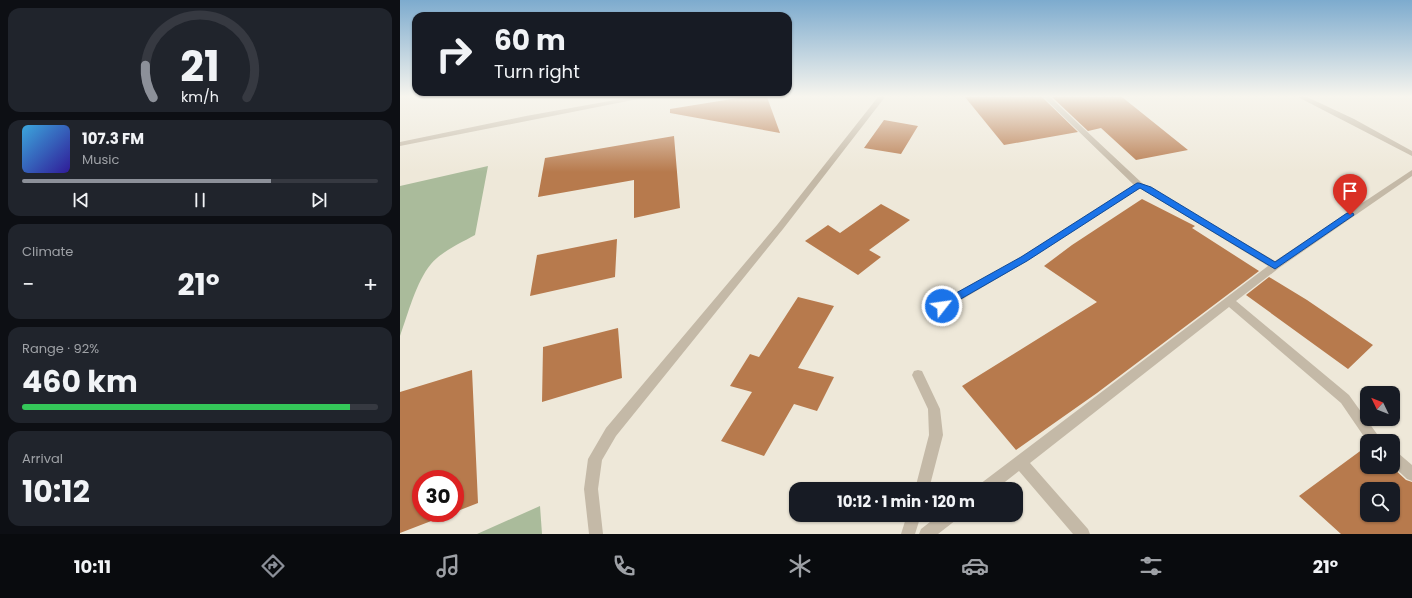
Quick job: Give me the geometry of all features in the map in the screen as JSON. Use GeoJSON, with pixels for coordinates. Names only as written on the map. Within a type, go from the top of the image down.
{"type":"FeatureCollection","features":[{"type":"Feature","properties":{"kind":"street"},"geometry":{"type":"LineString","coordinates":[[400,144],[507,122]]}},
{"type":"Feature","properties":{"kind":"street"},"geometry":{"type":"LineString","coordinates":[[596,534],[591,489],[595,460],[611,432],[780,228],[863,122]]}},
{"type":"Feature","properties":{"kind":"street"},"geometry":{"type":"LineString","coordinates":[[1072,122],[1139,185],[1275,266]]}},
{"type":"Feature","properties":{"kind":"street"},"geometry":{"type":"LineString","coordinates":[[1353,122],[1412,154]]}},
{"type":"Feature","properties":{"kind":"street"},"geometry":{"type":"LineString","coordinates":[[994,482],[1275,266],[1412,172]]}},
{"type":"Feature","properties":{"kind":"street"},"geometry":{"type":"LineString","coordinates":[[942,306],[1024,259],[1139,185]]}},
{"type":"Feature","properties":{"kind":"street"},"geometry":{"type":"LineString","coordinates":[[1229,302],[1345,399],[1370,434]]}},
{"type":"Feature","properties":{"kind":"street"},"geometry":{"type":"LineString","coordinates":[[918,375],[934,409],[936,435],[924,482]]}},
{"type":"Feature","properties":{"kind":"street"},"geometry":{"type":"LineString","coordinates":[[1020,462],[1083,534]]}},
{"type":"Feature","properties":{"kind":"street"},"geometry":{"type":"LineString","coordinates":[[1400,463],[1412,474]]}},
{"type":"Feature","properties":{"kind":"street"},"geometry":{"type":"LineString","coordinates":[[908,534],[912,522]]}},
{"type":"Feature","properties":{"kind":"street"},"geometry":{"type":"LineString","coordinates":[[926,534],[942,522]]}},
{"type":"Feature","properties":{"kind":"green space"},"geometry":{"type":"Polygon","coordinates":[[[488,166],[475,235],[446,251],[431,264],[417,289],[400,336],[400,186],[488,166]]]}},
{"type":"Feature","properties":{"kind":"green space"},"geometry":{"type":"Polygon","coordinates":[[[540,506],[542,534],[477,534],[540,506]]]}},
{"type":"Feature","properties":{"kind":"building"},"geometry":{"type":"Polygon","coordinates":[[[719,122],[776,122],[780,133],[719,122]]]}},
{"type":"Feature","properties":{"kind":"building"},"geometry":{"type":"Polygon","coordinates":[[[883,122],[895,122],[918,126],[901,154],[864,148],[883,122]]]}},
{"type":"Feature","properties":{"kind":"building"},"geometry":{"type":"Polygon","coordinates":[[[985,122],[1068,122],[1078,132],[1004,145],[985,122]]]}},
{"type":"Feature","properties":{"kind":"building"},"geometry":{"type":"Polygon","coordinates":[[[1078,122],[1153,122],[1188,150],[1136,160],[1101,128],[1088,131],[1078,122]]]}},
{"type":"Feature","properties":{"kind":"building"},"geometry":{"type":"Polygon","coordinates":[[[674,136],[680,208],[634,218],[634,180],[538,197],[545,158],[674,136]]]}},
{"type":"Feature","properties":{"kind":"building"},"geometry":{"type":"Polygon","coordinates":[[[1142,199],[1195,226],[1192,228],[1259,271],[1097,393],[1016,450],[962,386],[1097,302],[1044,266],[1072,245],[1142,199]]]}},
{"type":"Feature","properties":{"kind":"building"},"geometry":{"type":"Polygon","coordinates":[[[881,204],[910,220],[869,250],[881,257],[858,275],[805,241],[828,225],[840,233],[881,204]]]}},
{"type":"Feature","properties":{"kind":"building"},"geometry":{"type":"Polygon","coordinates":[[[617,239],[615,277],[530,296],[537,255],[617,239]]]}},
{"type":"Feature","properties":{"kind":"building"},"geometry":{"type":"Polygon","coordinates":[[[1269,277],[1307,300],[1373,345],[1348,369],[1246,295],[1269,277]]]}},
{"type":"Feature","properties":{"kind":"building"},"geometry":{"type":"Polygon","coordinates":[[[798,297],[834,306],[798,368],[834,377],[817,411],[794,404],[764,456],[721,441],[752,392],[730,386],[750,354],[759,357],[798,297]]]}},
{"type":"Feature","properties":{"kind":"building"},"geometry":{"type":"Polygon","coordinates":[[[618,328],[622,378],[542,402],[543,347],[618,328]]]}},
{"type":"Feature","properties":{"kind":"building"},"geometry":{"type":"Polygon","coordinates":[[[472,370],[478,503],[464,508],[464,470],[412,470],[412,522],[429,522],[400,533],[400,392],[472,370]]]}},
{"type":"Feature","properties":{"kind":"building"},"geometry":{"type":"Polygon","coordinates":[[[1360,451],[1360,474],[1400,474],[1406,480],[1412,482],[1412,534],[1341,534],[1299,496],[1360,451]]]}},
{"type":"Feature","properties":{"kind":"route"},"geometry":{"type":"LineString","coordinates":[[942,306],[1024,259],[1139,185],[1275,266],[1350,215]]}}]}
